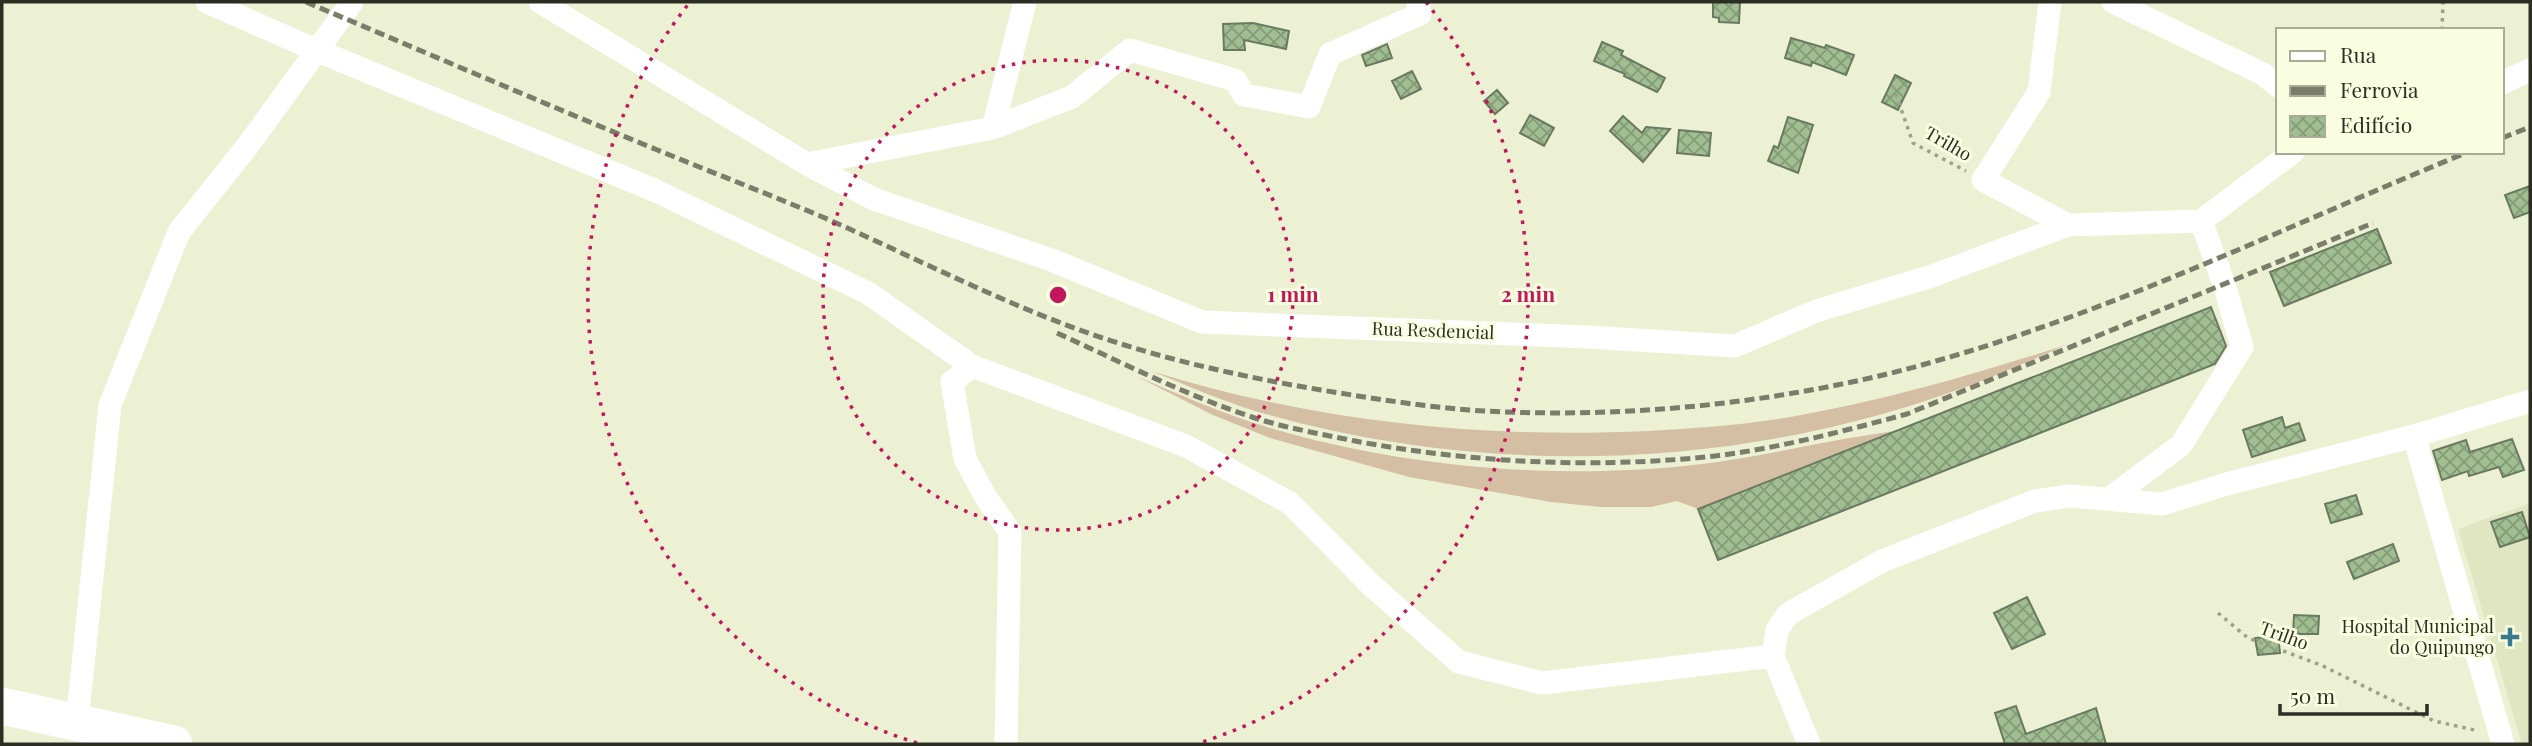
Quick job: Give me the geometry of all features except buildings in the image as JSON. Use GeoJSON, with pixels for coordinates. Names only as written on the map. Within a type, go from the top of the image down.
{"type":"FeatureCollection","features":[{"type":"Feature","properties":{"kind":"main road"},"geometry":{"type":"LineString","coordinates":[[2,706],[174,744]]}},
{"type":"Feature","properties":{"kind":"street"},"geometry":{"type":"LineString","coordinates":[[207,2],[318,51],[654,190],[868,293],[972,366],[1186,446],[1290,503],[1370,584],[1459,662],[1542,682],[1773,656]]}},
{"type":"Feature","properties":{"kind":"street"},"geometry":{"type":"LineString","coordinates":[[77,722],[110,405],[179,232],[249,144],[352,2]]}},
{"type":"Feature","properties":{"kind":"street","name":"Rua Resdencial"},"geometry":{"type":"LineString","coordinates":[[540,2],[807,164],[874,200],[1054,261],[1202,322],[1588,337],[1735,346],[1816,311],[1932,276],[2068,225]]}},
{"type":"Feature","properties":{"kind":"street"},"geometry":{"type":"LineString","coordinates":[[993,128],[1025,2]]}},
{"type":"Feature","properties":{"kind":"street"},"geometry":{"type":"LineString","coordinates":[[807,164],[993,128],[1072,97],[1130,50],[1235,80],[1244,95],[1309,107],[1330,54],[1420,14],[1418,2]]}},
{"type":"Feature","properties":{"kind":"street"},"geometry":{"type":"LineString","coordinates":[[2050,2],[2039,92],[1983,180],[2068,225],[2201,221],[2290,154]]}},
{"type":"Feature","properties":{"kind":"street"},"geometry":{"type":"LineString","coordinates":[[2113,2],[2263,74],[2276,84]]}},
{"type":"Feature","properties":{"kind":"street"},"geometry":{"type":"LineString","coordinates":[[2504,82],[2530,70]]}},
{"type":"Feature","properties":{"kind":"street"},"geometry":{"type":"LineString","coordinates":[[2110,498],[2181,445],[2242,347],[2229,299],[2201,221]]}},
{"type":"Feature","properties":{"kind":"street"},"geometry":{"type":"LineString","coordinates":[[972,366],[952,383],[965,459],[987,499],[1010,532],[1006,744]]}},
{"type":"Feature","properties":{"kind":"street"},"geometry":{"type":"LineString","coordinates":[[1809,744],[1773,656],[1777,630],[1788,614],[1882,561],[2035,501],[2070,496],[2162,504],[2223,485],[2414,436],[2530,401]]}},
{"type":"Feature","properties":{"kind":"street"},"geometry":{"type":"LineString","coordinates":[[2414,436],[2502,741]]}},
{"type":"Feature","properties":{"kind":"path"},"geometry":{"type":"LineString","coordinates":[[2442,28],[2443,2]]}},
{"type":"Feature","properties":{"kind":"path","name":"Trilho"},"geometry":{"type":"LineString","coordinates":[[1893,86],[1913,143],[1983,180]]}},
{"type":"Feature","properties":{"kind":"path","name":"Trilho"},"geometry":{"type":"LineString","coordinates":[[2218,613],[2248,638],[2321,665],[2434,721],[2502,741]]}},
{"type":"Feature","properties":{"kind":"shaded area"},"geometry":{"type":"Polygon","coordinates":[[[2066,345],[1946,394],[1846,423],[1763,441],[1678,452],[1593,456],[1507,454],[1422,446],[1338,432],[1255,411],[1151,371],[1273,403],[1396,423],[1459,429],[1585,433],[1701,427],[1825,411],[1929,386],[2066,345]]]}},
{"type":"Feature","properties":{"kind":"shaded area"},"geometry":{"type":"Polygon","coordinates":[[[1136,376],[1236,417],[1322,442],[1429,461],[1539,471],[1648,469],[1702,464],[1896,431],[1698,509],[1677,501],[1651,507],[1601,507],[1551,502],[1409,477],[1270,438],[1213,415],[1136,376]]]}},
{"type":"Feature","properties":{"kind":"shaded area","name":"Hospital Municipal do Quipungo"},"geometry":{"type":"Polygon","coordinates":[[[2530,503],[2530,744],[2522,744],[2458,529],[2530,503]]]}},
{"type":"Feature","properties":{"kind":"railway"},"geometry":{"type":"LineString","coordinates":[[306,2],[825,218],[981,290],[1077,329],[1167,357],[1259,379],[1376,399],[1469,410],[1572,413],[1675,408],[1778,396],[1879,376],[1955,356],[2104,304],[2463,154]]}},
{"type":"Feature","properties":{"kind":"railway"},"geometry":{"type":"LineString","coordinates":[[2504,137],[2530,127]]}},
{"type":"Feature","properties":{"kind":"railway"},"geometry":{"type":"LineString","coordinates":[[1057,333],[1202,399],[1290,428],[1399,448],[1489,459],[1580,463],[1670,460],[1764,448],[1907,414],[2373,223]]}},
{"type":"Feature","properties":{"kind":"place","name":"Hospital Municipal do Quipungo"},"geometry":{"type":"Point","coordinates":[2510,637]}}]}
